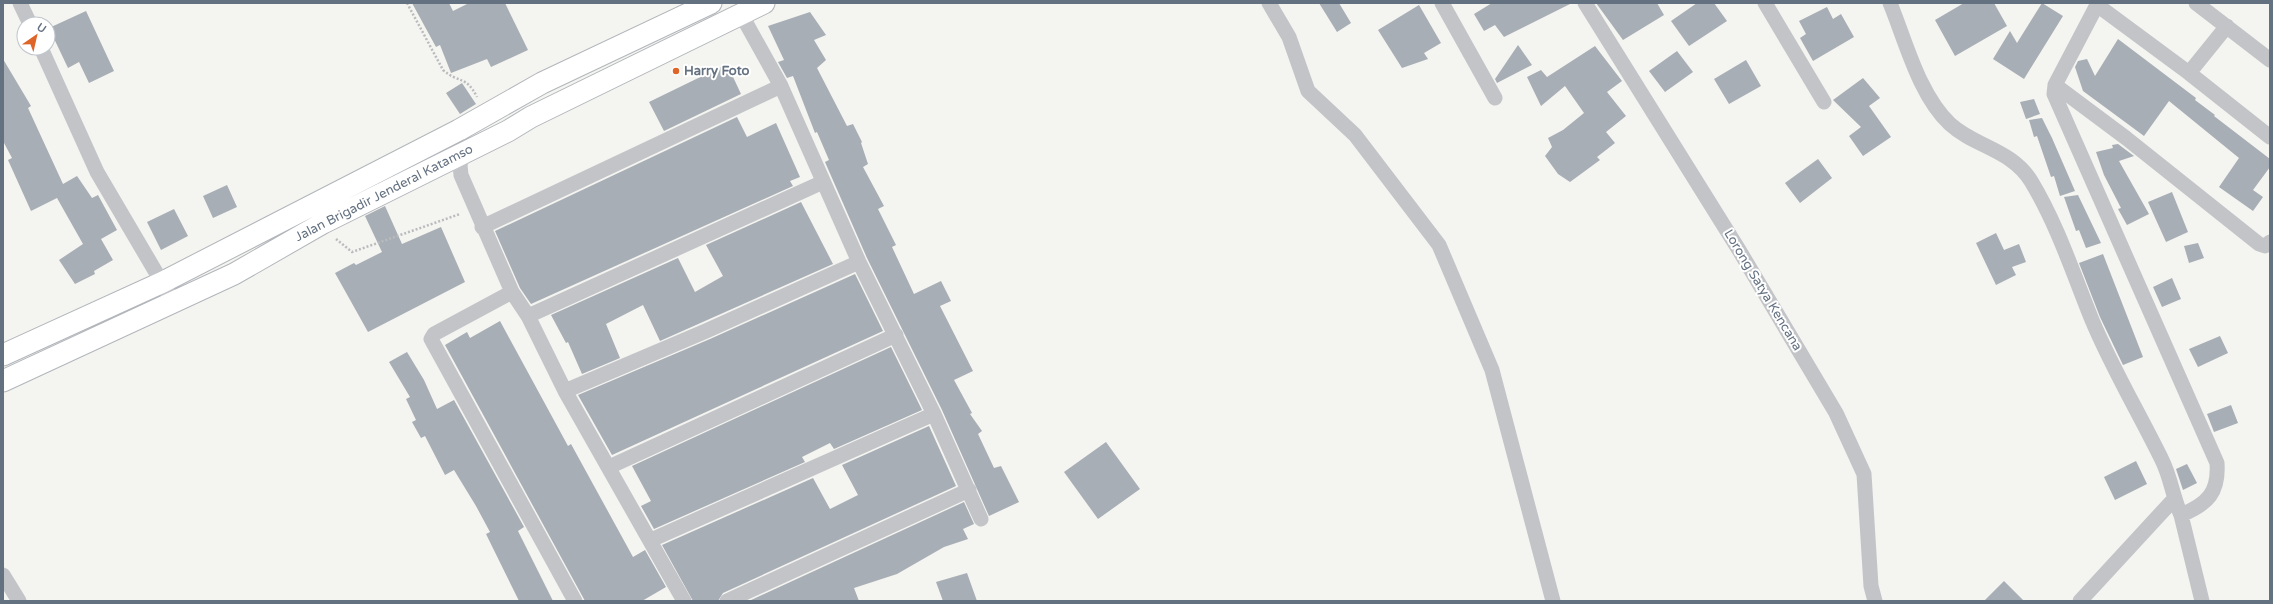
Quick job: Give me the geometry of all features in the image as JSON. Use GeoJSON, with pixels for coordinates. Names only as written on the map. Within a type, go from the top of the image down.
{"type":"FeatureCollection","features":[{"type":"Feature","properties":{"kind":"main road","name":"Jalan Brigadir Jenderal Katamso"},"geometry":{"type":"LineString","coordinates":[[3,355],[115,306],[487,115],[542,83],[711,3]]}},
{"type":"Feature","properties":{"kind":"main road","name":"Jalan Brigadir Jenderal Katamso"},"geometry":{"type":"LineString","coordinates":[[3,381],[234,274],[323,223],[463,153],[530,117],[764,3]]}},
{"type":"Feature","properties":{"kind":"main road"},"geometry":{"type":"LineString","coordinates":[[652,32],[663,53]]}},
{"type":"Feature","properties":{"kind":"main road"},"geometry":{"type":"LineString","coordinates":[[115,306],[122,326]]}},
{"type":"Feature","properties":{"kind":"street"},"geometry":{"type":"LineString","coordinates":[[20,3],[26,16]]}},
{"type":"Feature","properties":{"kind":"street"},"geometry":{"type":"LineString","coordinates":[[1269,3],[1288,37],[1308,91],[1355,135],[1439,245],[1492,370],[1553,601]]}},
{"type":"Feature","properties":{"kind":"street"},"geometry":{"type":"LineString","coordinates":[[1442,3],[1495,98]]}},
{"type":"Feature","properties":{"kind":"street","name":"Lorong Satya Kencana"},"geometry":{"type":"LineString","coordinates":[[1585,3],[1740,250],[1836,413],[1864,474],[1871,586],[1875,601]]}},
{"type":"Feature","properties":{"kind":"street"},"geometry":{"type":"LineString","coordinates":[[1766,3],[1824,102]]}},
{"type":"Feature","properties":{"kind":"street"},"geometry":{"type":"LineString","coordinates":[[1890,3],[1923,85],[1936,110],[1958,130],[2006,155],[2030,179],[2059,235],[2105,349],[2163,462],[2181,515],[2202,601]]}},
{"type":"Feature","properties":{"kind":"street"},"geometry":{"type":"LineString","coordinates":[[2196,3],[2270,60]]}},
{"type":"Feature","properties":{"kind":"street"},"geometry":{"type":"LineString","coordinates":[[2181,515],[2201,505],[2214,489],[2218,480],[2217,463],[2054,94],[2055,85],[2097,4],[2189,73],[2270,137]]}},
{"type":"Feature","properties":{"kind":"street"},"geometry":{"type":"LineString","coordinates":[[741,14],[781,86],[859,262],[934,414],[981,519]]}},
{"type":"Feature","properties":{"kind":"street"},"geometry":{"type":"LineString","coordinates":[[2189,73],[2227,26]]}},
{"type":"Feature","properties":{"kind":"street"},"geometry":{"type":"LineString","coordinates":[[45,56],[97,172],[174,303]]}},
{"type":"Feature","properties":{"kind":"street"},"geometry":{"type":"LineString","coordinates":[[2055,85],[2126,138],[2259,244],[2265,246],[2270,242]]}},
{"type":"Feature","properties":{"kind":"street"},"geometry":{"type":"LineString","coordinates":[[482,226],[781,86]]}},
{"type":"Feature","properties":{"kind":"street"},"geometry":{"type":"LineString","coordinates":[[463,153],[460,166],[461,175],[512,292],[528,316],[565,391],[651,540],[684,601]]}},
{"type":"Feature","properties":{"kind":"street"},"geometry":{"type":"LineString","coordinates":[[528,316],[823,182]]}},
{"type":"Feature","properties":{"kind":"street"},"geometry":{"type":"LineString","coordinates":[[565,391],[706,331],[859,262]]}},
{"type":"Feature","properties":{"kind":"street"},"geometry":{"type":"LineString","coordinates":[[512,292],[434,334],[431,339],[575,601]]}},
{"type":"Feature","properties":{"kind":"street"},"geometry":{"type":"LineString","coordinates":[[609,467],[896,335]]}},
{"type":"Feature","properties":{"kind":"street"},"geometry":{"type":"LineString","coordinates":[[651,540],[934,414]]}},
{"type":"Feature","properties":{"kind":"street"},"geometry":{"type":"LineString","coordinates":[[727,601],[969,490]]}},
{"type":"Feature","properties":{"kind":"street"},"geometry":{"type":"LineString","coordinates":[[2080,601],[2174,498]]}},
{"type":"Feature","properties":{"kind":"street"},"geometry":{"type":"LineString","coordinates":[[3,575],[19,601]]}},
{"type":"Feature","properties":{"kind":"path"},"geometry":{"type":"LineString","coordinates":[[406,3],[444,70],[453,78],[463,79],[471,85],[487,115]]}},
{"type":"Feature","properties":{"kind":"path"},"geometry":{"type":"LineString","coordinates":[[335,238],[352,252],[476,208]]}},
{"type":"Feature","properties":{"kind":"building"},"geometry":{"type":"Polygon","coordinates":[[[412,3],[449,3],[453,11],[469,3],[505,3],[528,50],[491,67],[487,59],[451,73],[440,45],[436,47],[412,3]]]}},
{"type":"Feature","properties":{"kind":"building"},"geometry":{"type":"Polygon","coordinates":[[[1319,3],[1339,3],[1351,23],[1337,32],[1319,3]]]}},
{"type":"Feature","properties":{"kind":"building"},"geometry":{"type":"Polygon","coordinates":[[[1492,3],[1572,3],[1504,37],[1495,25],[1484,31],[1474,14],[1492,3]]]}},
{"type":"Feature","properties":{"kind":"building"},"geometry":{"type":"Polygon","coordinates":[[[1596,3],[1657,3],[1664,15],[1623,40],[1596,3]]]}},
{"type":"Feature","properties":{"kind":"building"},"geometry":{"type":"Polygon","coordinates":[[[1697,3],[1714,3],[1727,21],[1689,46],[1671,21],[1697,3]]]}},
{"type":"Feature","properties":{"kind":"building"},"geometry":{"type":"Polygon","coordinates":[[[1964,3],[1994,3],[2007,26],[1955,56],[1935,20],[1964,3]]]}},
{"type":"Feature","properties":{"kind":"building"},"geometry":{"type":"Polygon","coordinates":[[[2042,3],[2063,16],[2024,79],[1993,59],[2010,31],[2017,43],[2042,3]]]}},
{"type":"Feature","properties":{"kind":"building"},"geometry":{"type":"Polygon","coordinates":[[[1419,5],[1441,43],[1424,53],[1428,59],[1402,68],[1378,30],[1419,5]]]}},
{"type":"Feature","properties":{"kind":"building"},"geometry":{"type":"Polygon","coordinates":[[[1827,7],[1833,19],[1841,14],[1854,37],[1813,61],[1800,38],[1806,34],[1799,21],[1827,7]]]}},
{"type":"Feature","properties":{"kind":"building"},"geometry":{"type":"Polygon","coordinates":[[[86,11],[114,71],[89,83],[79,62],[68,68],[56,43],[56,25],[86,11]]]}},
{"type":"Feature","properties":{"kind":"building"},"geometry":{"type":"Polygon","coordinates":[[[810,12],[826,35],[814,40],[826,60],[817,68],[847,126],[853,124],[862,142],[861,143],[868,164],[863,167],[884,206],[878,209],[896,245],[892,247],[914,294],[941,281],[951,301],[940,306],[973,371],[954,380],[972,413],[970,414],[982,431],[978,434],[994,468],[1001,466],[1019,502],[989,516],[942,410],[867,258],[825,162],[829,160],[817,132],[815,133],[793,76],[787,78],[778,62],[784,60],[768,26],[810,12]]]}},
{"type":"Feature","properties":{"kind":"building"},"geometry":{"type":"Polygon","coordinates":[[[2118,39],[2196,98],[2195,100],[2215,115],[2214,116],[2270,159],[2270,167],[2253,190],[2263,197],[2253,211],[2219,187],[2239,158],[2169,101],[2144,136],[2083,91],[2075,67],[2078,61],[2087,59],[2095,76],[2118,39]]]}},
{"type":"Feature","properties":{"kind":"building"},"geometry":{"type":"Polygon","coordinates":[[[1518,45],[1532,65],[1497,83],[1495,79],[1518,45]]]}},
{"type":"Feature","properties":{"kind":"building"},"geometry":{"type":"Polygon","coordinates":[[[1595,46],[1622,81],[1607,92],[1626,116],[1606,132],[1615,143],[1597,157],[1600,160],[1570,182],[1558,174],[1545,156],[1552,147],[1548,138],[1563,130],[1584,113],[1565,86],[1541,106],[1527,77],[1541,70],[1547,77],[1595,46]]]}},
{"type":"Feature","properties":{"kind":"building"},"geometry":{"type":"Polygon","coordinates":[[[1677,51],[1693,72],[1665,92],[1649,71],[1677,51]]]}},
{"type":"Feature","properties":{"kind":"building"},"geometry":{"type":"Polygon","coordinates":[[[3,59],[31,106],[28,108],[63,184],[77,176],[92,198],[98,195],[117,230],[101,239],[113,260],[94,271],[95,274],[75,284],[59,260],[83,244],[57,198],[31,211],[8,160],[12,158],[3,141],[3,59]]]}},
{"type":"Feature","properties":{"kind":"building"},"geometry":{"type":"Polygon","coordinates":[[[1746,60],[1761,86],[1729,104],[1714,79],[1746,60]]]}},
{"type":"Feature","properties":{"kind":"building"},"geometry":{"type":"Polygon","coordinates":[[[727,64],[741,94],[664,131],[649,102],[727,64]]]}},
{"type":"Feature","properties":{"kind":"building"},"geometry":{"type":"Polygon","coordinates":[[[1863,78],[1880,98],[1869,106],[1891,137],[1863,156],[1849,136],[1861,127],[1833,100],[1863,78]]]}},
{"type":"Feature","properties":{"kind":"building"},"geometry":{"type":"Polygon","coordinates":[[[462,83],[476,104],[460,114],[446,93],[462,83]]]}},
{"type":"Feature","properties":{"kind":"building"},"geometry":{"type":"Polygon","coordinates":[[[2034,99],[2040,114],[2026,119],[2020,102],[2034,99]]]}},
{"type":"Feature","properties":{"kind":"building"},"geometry":{"type":"Polygon","coordinates":[[[737,117],[747,137],[776,123],[800,177],[790,181],[793,186],[531,304],[520,288],[495,231],[737,117]]]}},
{"type":"Feature","properties":{"kind":"building"},"geometry":{"type":"Polygon","coordinates":[[[2042,118],[2075,191],[2060,196],[2054,176],[2051,177],[2037,136],[2034,137],[2029,120],[2042,118]]]}},
{"type":"Feature","properties":{"kind":"building"},"geometry":{"type":"Polygon","coordinates":[[[2118,144],[2134,156],[2119,161],[2149,214],[2127,225],[2118,209],[2121,208],[2104,175],[2096,152],[2113,148],[2112,145],[2118,144]]]}},
{"type":"Feature","properties":{"kind":"building"},"geometry":{"type":"Polygon","coordinates":[[[1818,159],[1832,178],[1800,203],[1785,183],[1818,159]]]}},
{"type":"Feature","properties":{"kind":"building"},"geometry":{"type":"Polygon","coordinates":[[[227,185],[237,207],[213,218],[203,196],[227,185]]]}},
{"type":"Feature","properties":{"kind":"building"},"geometry":{"type":"Polygon","coordinates":[[[2172,192],[2188,232],[2166,242],[2148,202],[2172,192]]]}},
{"type":"Feature","properties":{"kind":"building"},"geometry":{"type":"Polygon","coordinates":[[[2078,195],[2101,243],[2086,248],[2079,230],[2076,231],[2064,197],[2078,195]]]}},
{"type":"Feature","properties":{"kind":"building"},"geometry":{"type":"Polygon","coordinates":[[[801,202],[833,264],[660,341],[643,305],[606,324],[620,358],[582,374],[568,342],[566,343],[551,315],[678,258],[695,292],[723,276],[706,245],[801,202]]]}},
{"type":"Feature","properties":{"kind":"building"},"geometry":{"type":"Polygon","coordinates":[[[385,206],[402,244],[441,227],[465,282],[368,332],[335,273],[354,263],[356,265],[382,252],[365,216],[385,206]]]}},
{"type":"Feature","properties":{"kind":"building"},"geometry":{"type":"Polygon","coordinates":[[[174,209],[188,236],[161,250],[147,222],[174,209]]]}},
{"type":"Feature","properties":{"kind":"building"},"geometry":{"type":"Polygon","coordinates":[[[1996,233],[2004,250],[2019,244],[2026,262],[2012,267],[2016,275],[1996,285],[1976,243],[1996,233]]]}},
{"type":"Feature","properties":{"kind":"building"},"geometry":{"type":"Polygon","coordinates":[[[2198,243],[2204,258],[2189,263],[2184,246],[2198,243]]]}},
{"type":"Feature","properties":{"kind":"building"},"geometry":{"type":"Polygon","coordinates":[[[2103,254],[2143,357],[2123,365],[2100,317],[2079,263],[2103,254]]]}},
{"type":"Feature","properties":{"kind":"building"},"geometry":{"type":"Polygon","coordinates":[[[855,274],[883,331],[612,455],[578,395],[710,339],[855,274]]]}},
{"type":"Feature","properties":{"kind":"building"},"geometry":{"type":"Polygon","coordinates":[[[2172,278],[2181,299],[2162,307],[2153,287],[2172,278]]]}},
{"type":"Feature","properties":{"kind":"building"},"geometry":{"type":"Polygon","coordinates":[[[500,321],[568,446],[571,444],[633,557],[645,550],[666,587],[642,601],[585,601],[445,345],[467,332],[470,338],[500,321]]]}},
{"type":"Feature","properties":{"kind":"building"},"geometry":{"type":"Polygon","coordinates":[[[2220,336],[2228,353],[2198,367],[2189,349],[2220,336]]]}},
{"type":"Feature","properties":{"kind":"building"},"geometry":{"type":"Polygon","coordinates":[[[891,347],[922,410],[834,449],[830,443],[802,457],[805,462],[654,529],[641,506],[651,501],[632,466],[891,347]]]}},
{"type":"Feature","properties":{"kind":"building"},"geometry":{"type":"Polygon","coordinates":[[[407,352],[424,380],[437,409],[454,400],[524,527],[518,531],[553,601],[519,601],[486,534],[490,532],[476,506],[454,470],[445,475],[425,436],[421,438],[412,422],[416,420],[406,399],[410,397],[389,362],[407,352]]]}},
{"type":"Feature","properties":{"kind":"building"},"geometry":{"type":"Polygon","coordinates":[[[2231,405],[2238,423],[2214,432],[2207,414],[2231,405]]]}},
{"type":"Feature","properties":{"kind":"building"},"geometry":{"type":"Polygon","coordinates":[[[929,426],[956,486],[723,593],[718,601],[693,601],[662,545],[813,478],[830,509],[858,495],[842,465],[929,426]]]}},
{"type":"Feature","properties":{"kind":"building"},"geometry":{"type":"Polygon","coordinates":[[[1106,442],[1140,489],[1098,519],[1064,472],[1106,442]]]}},
{"type":"Feature","properties":{"kind":"building"},"geometry":{"type":"Polygon","coordinates":[[[2136,461],[2147,484],[2115,500],[2104,477],[2136,461]]]}},
{"type":"Feature","properties":{"kind":"building"},"geometry":{"type":"Polygon","coordinates":[[[2187,464],[2197,483],[2183,490],[2176,469],[2187,464]]]}},
{"type":"Feature","properties":{"kind":"building"},"geometry":{"type":"Polygon","coordinates":[[[964,502],[974,524],[963,529],[968,539],[944,547],[897,574],[854,588],[859,601],[749,601],[964,502]]]}},
{"type":"Feature","properties":{"kind":"building"},"geometry":{"type":"Polygon","coordinates":[[[967,573],[977,601],[943,601],[936,582],[967,573]]]}},
{"type":"Feature","properties":{"kind":"building"},"geometry":{"type":"Polygon","coordinates":[[[2004,581],[2024,601],[1984,601],[2004,581]]]}},
{"type":"Feature","properties":{"kind":"place","name":"Harry Foto"},"geometry":{"type":"Point","coordinates":[676,71]}}]}
